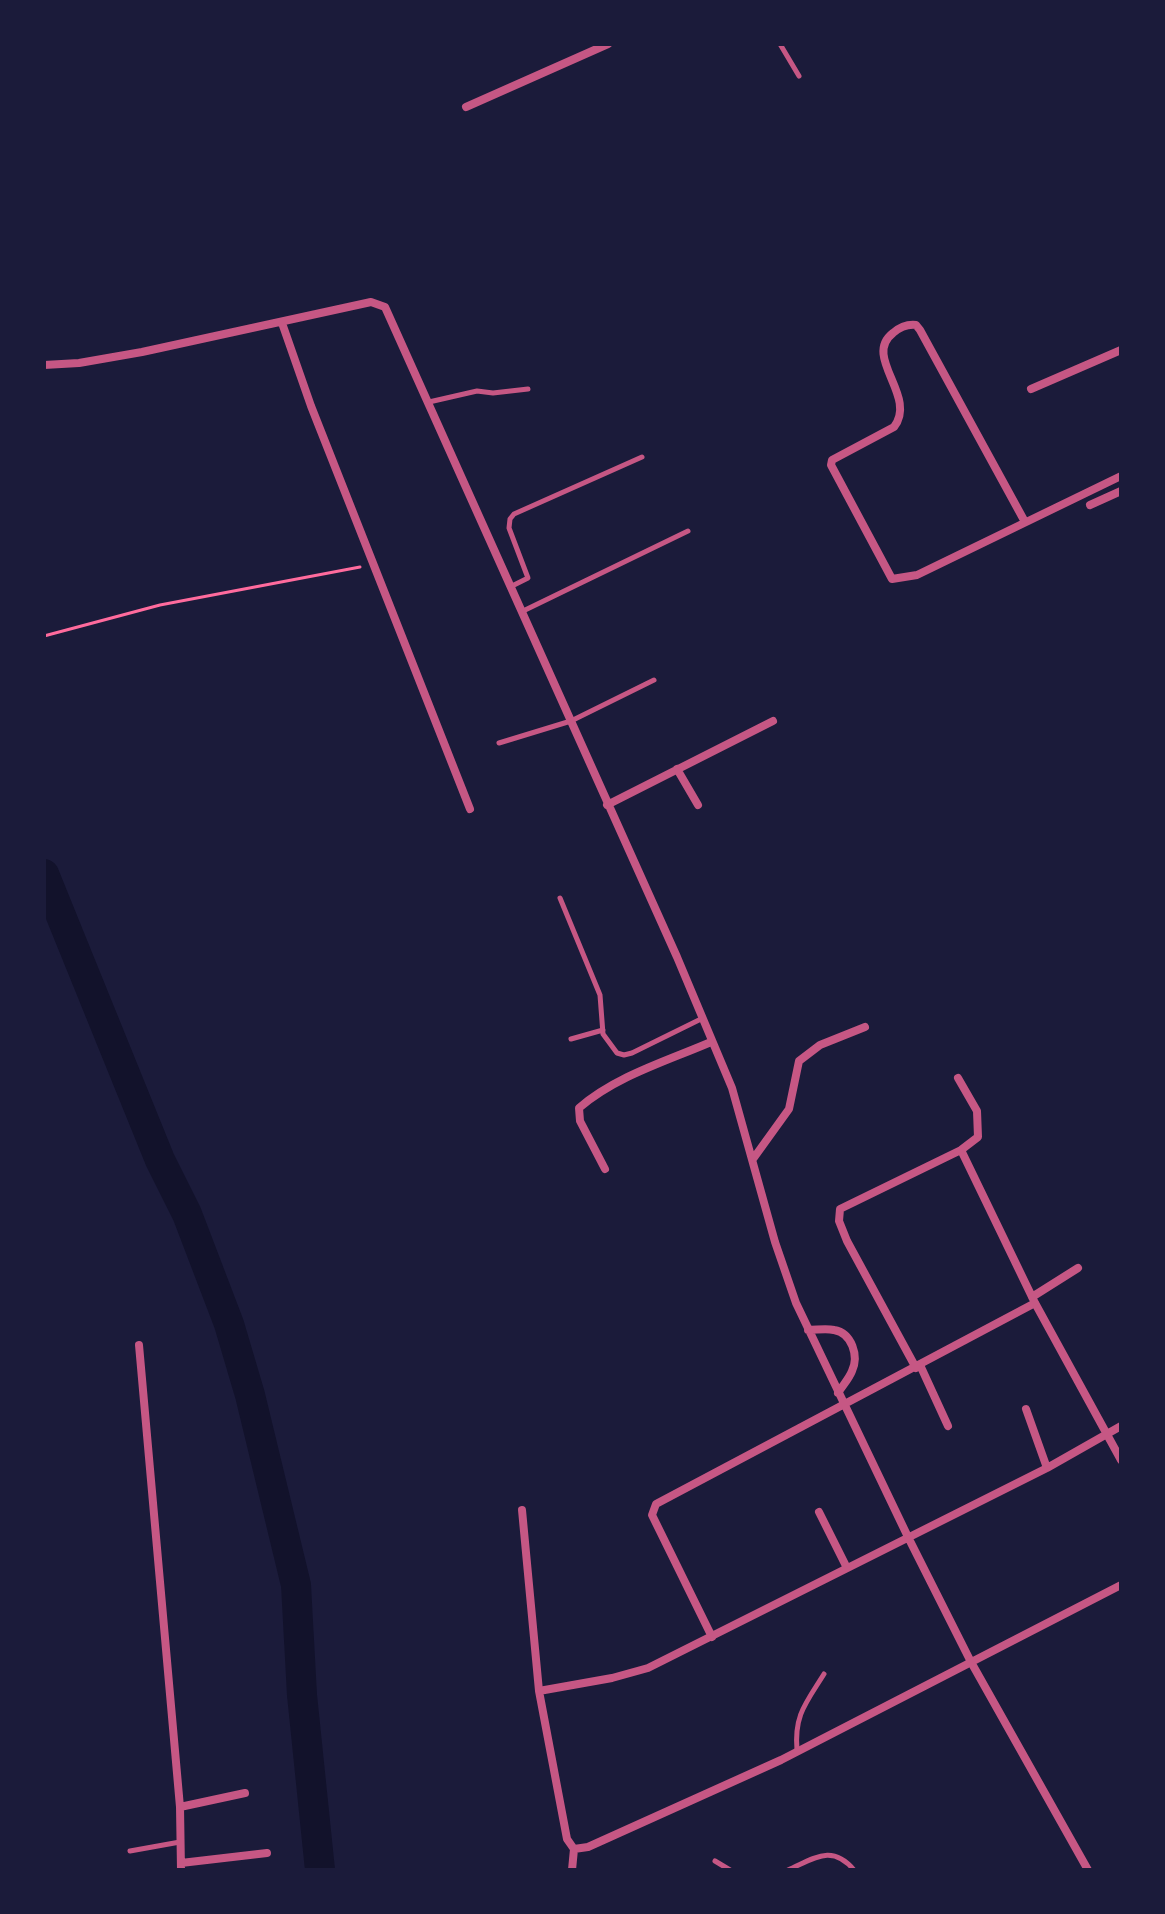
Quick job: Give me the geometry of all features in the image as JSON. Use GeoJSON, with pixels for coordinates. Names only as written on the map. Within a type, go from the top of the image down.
{"type":"FeatureCollection","features":[{"type":"Feature","properties":{"kind":"street"},"geometry":{"type":"LineString","coordinates":[[466,107],[608,44]]}},
{"type":"Feature","properties":{"kind":"street"},"geometry":{"type":"LineString","coordinates":[[44,365],[79,363],[371,302],[385,307],[677,957],[732,1088],[775,1242],[808,1330],[971,1662],[1088,1870]]}},
{"type":"Feature","properties":{"kind":"street"},"geometry":{"type":"LineString","coordinates":[[282,323],[316,420],[470,809]]}},
{"type":"Feature","properties":{"kind":"street"},"geometry":{"type":"LineString","coordinates":[[1025,522],[920,330],[916,325],[908,324],[894,332],[883,341],[882,351],[900,402],[900,419],[894,427],[831,463],[889,577],[900,579],[917,575],[1121,476]]}},
{"type":"Feature","properties":{"kind":"street"},"geometry":{"type":"LineString","coordinates":[[1031,389],[1121,350]]}},
{"type":"Feature","properties":{"kind":"street"},"geometry":{"type":"LineString","coordinates":[[1090,505],[1121,491]]}},
{"type":"Feature","properties":{"kind":"street"},"geometry":{"type":"LineString","coordinates":[[607,805],[773,721]]}},
{"type":"Feature","properties":{"kind":"street"},"geometry":{"type":"LineString","coordinates":[[677,769],[698,805]]}},
{"type":"Feature","properties":{"kind":"street"},"geometry":{"type":"LineString","coordinates":[[753,1159],[789,1109],[799,1061],[820,1045],[865,1027]]}},
{"type":"Feature","properties":{"kind":"street"},"geometry":{"type":"LineString","coordinates":[[605,1169],[580,1121],[579,1108],[591,1097],[622,1080],[711,1042]]}},
{"type":"Feature","properties":{"kind":"street"},"geometry":{"type":"LineString","coordinates":[[948,1426],[839,1221],[840,1209],[961,1150],[978,1137],[977,1111],[958,1078]]}},
{"type":"Feature","properties":{"kind":"street"},"geometry":{"type":"LineString","coordinates":[[961,1150],[1034,1300],[1121,1460]]}},
{"type":"Feature","properties":{"kind":"street"},"geometry":{"type":"LineString","coordinates":[[712,1637],[652,1515],[656,1504],[918,1366],[1034,1300],[1078,1268]]}},
{"type":"Feature","properties":{"kind":"street"},"geometry":{"type":"LineString","coordinates":[[808,1330],[832,1329],[841,1332],[855,1351],[853,1371],[838,1393]]}},
{"type":"Feature","properties":{"kind":"street"},"geometry":{"type":"LineString","coordinates":[[139,1345],[180,1807],[181,1866],[267,1853]]}},
{"type":"Feature","properties":{"kind":"street"},"geometry":{"type":"LineString","coordinates":[[1026,1409],[1047,1468]]}},
{"type":"Feature","properties":{"kind":"street"},"geometry":{"type":"LineString","coordinates":[[539,1691],[648,1668],[1047,1468],[1121,1426]]}},
{"type":"Feature","properties":{"kind":"street"},"geometry":{"type":"LineString","coordinates":[[522,1510],[539,1691],[567,1839],[574,1849],[572,1870]]}},
{"type":"Feature","properties":{"kind":"street"},"geometry":{"type":"LineString","coordinates":[[819,1512],[847,1568]]}},
{"type":"Feature","properties":{"kind":"street"},"geometry":{"type":"LineString","coordinates":[[574,1849],[588,1847],[797,1751],[1121,1585]]}},
{"type":"Feature","properties":{"kind":"street"},"geometry":{"type":"LineString","coordinates":[[180,1807],[245,1793]]}},
{"type":"Feature","properties":{"kind":"lane"},"geometry":{"type":"LineString","coordinates":[[780,44],[799,76]]}},
{"type":"Feature","properties":{"kind":"lane"},"geometry":{"type":"LineString","coordinates":[[429,402],[477,391],[493,393],[528,389]]}},
{"type":"Feature","properties":{"kind":"lane"},"geometry":{"type":"LineString","coordinates":[[509,587],[528,578],[509,528],[514,514],[642,457]]}},
{"type":"Feature","properties":{"kind":"lane"},"geometry":{"type":"LineString","coordinates":[[520,612],[688,531]]}},
{"type":"Feature","properties":{"kind":"lane"},"geometry":{"type":"LineString","coordinates":[[499,743],[571,721],[654,680]]}},
{"type":"Feature","properties":{"kind":"lane"},"geometry":{"type":"LineString","coordinates":[[560,898],[600,995],[603,1030],[617,1053],[624,1055],[701,1019]]}},
{"type":"Feature","properties":{"kind":"lane"},"geometry":{"type":"LineString","coordinates":[[571,1039],[603,1030]]}},
{"type":"Feature","properties":{"kind":"lane"},"geometry":{"type":"LineString","coordinates":[[797,1751],[795,1728],[802,1709],[824,1674]]}},
{"type":"Feature","properties":{"kind":"lane"},"geometry":{"type":"LineString","coordinates":[[130,1851],[180,1842]]}},
{"type":"Feature","properties":{"kind":"lane"},"geometry":{"type":"LineString","coordinates":[[788,1870],[832,1854],[843,1857],[854,1870]]}},
{"type":"Feature","properties":{"kind":"lane"},"geometry":{"type":"LineString","coordinates":[[715,1861],[730,1870]]}},
{"type":"Feature","properties":{"kind":"path"},"geometry":{"type":"LineString","coordinates":[[44,636],[160,605],[360,567]]}},
{"type":"Feature","properties":{"kind":"waterway"},"geometry":{"type":"LineString","coordinates":[[44,874],[160,1160],[187,1214],[229,1324],[250,1395],[296,1585],[302,1695],[320,1870]]}}]}
